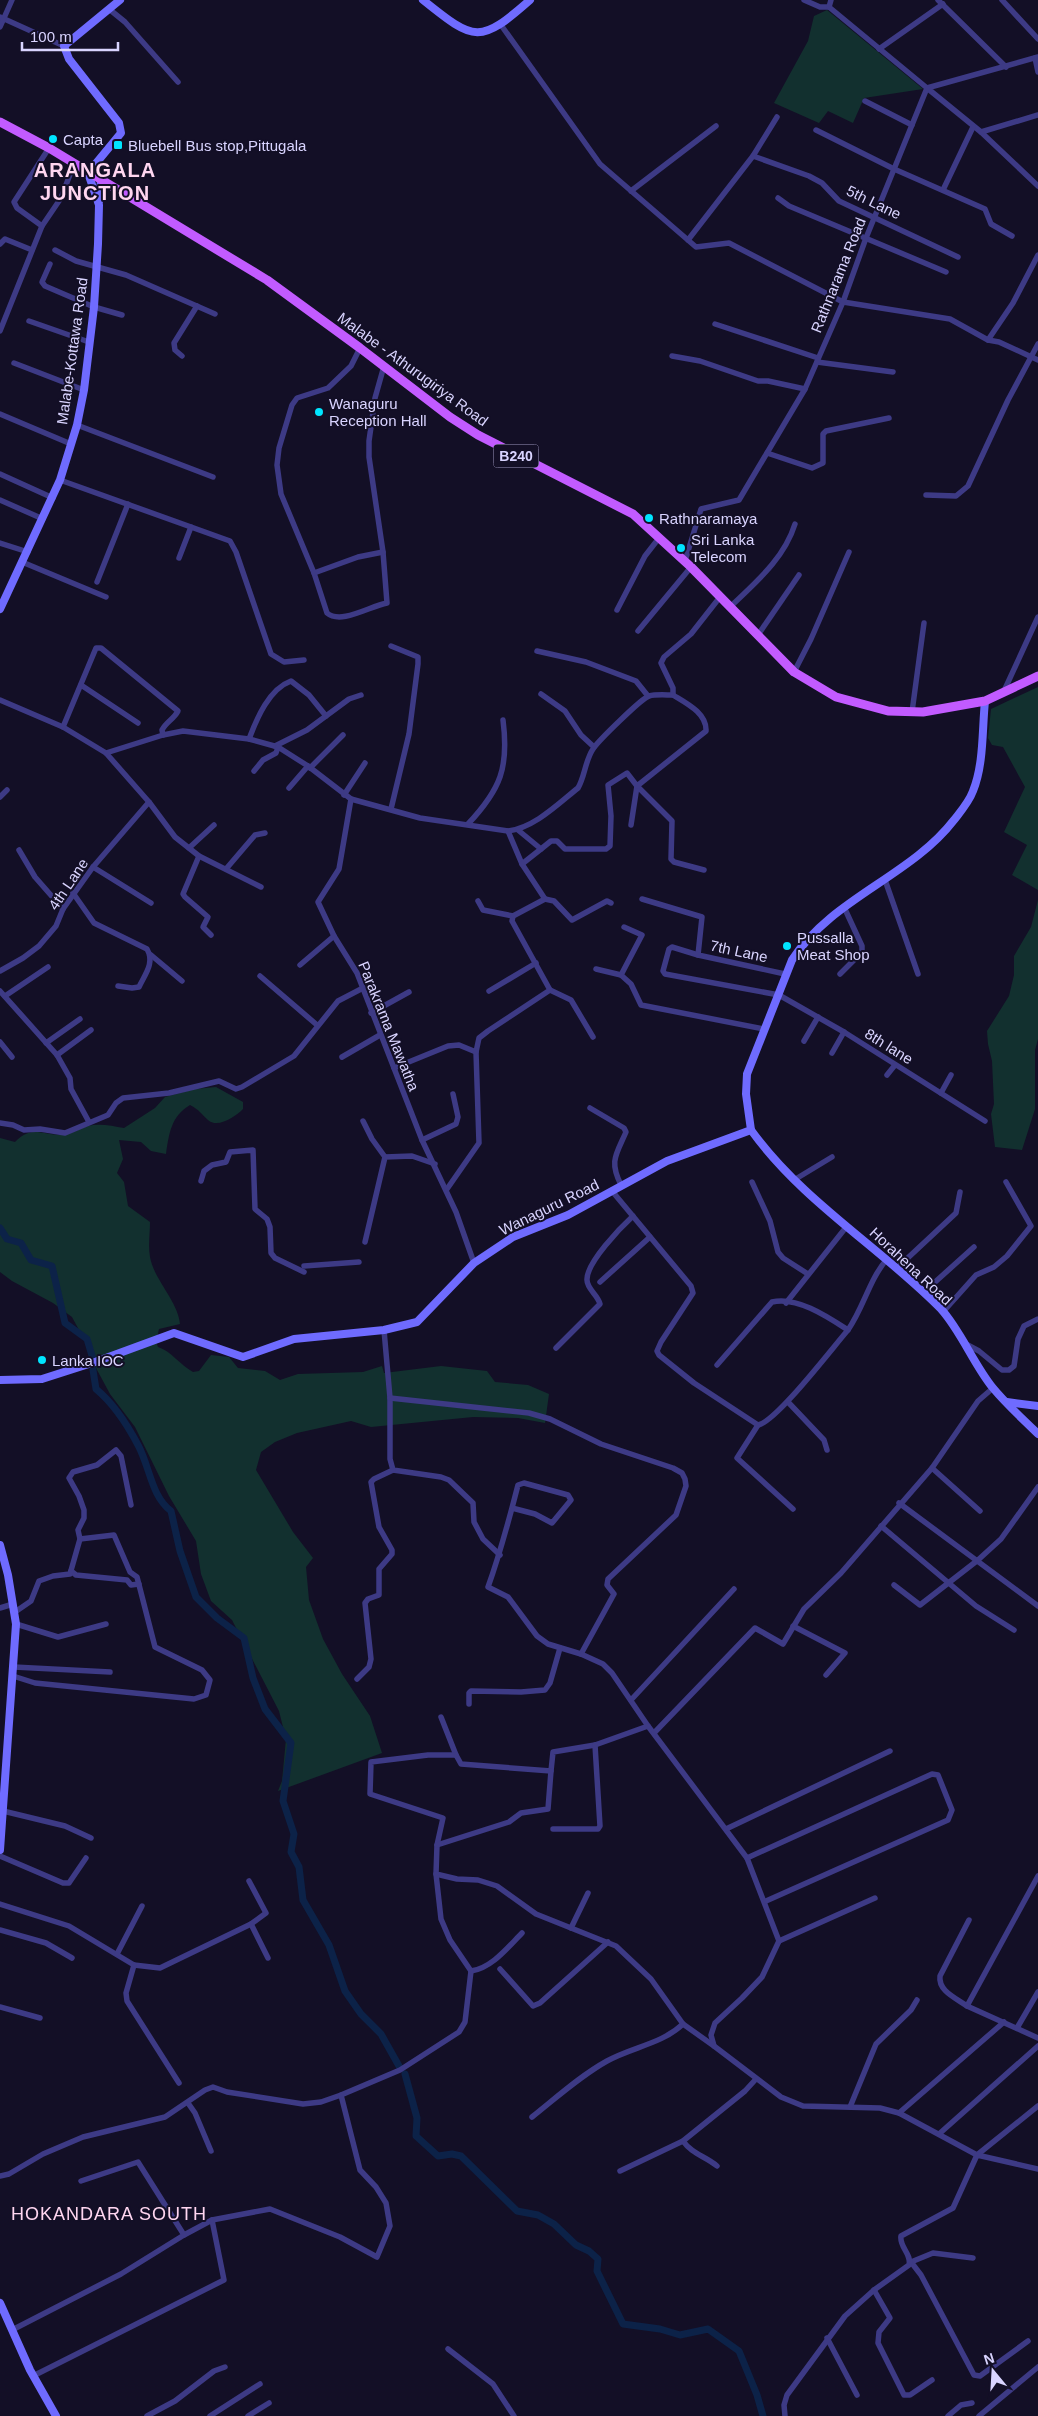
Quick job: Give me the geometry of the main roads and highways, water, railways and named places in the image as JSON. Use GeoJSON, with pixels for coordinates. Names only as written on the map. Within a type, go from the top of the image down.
{"type":"FeatureCollection","features":[{"type":"Feature","properties":{"kind":"main road","name":"Malabe - Athurugiriya Road"},"geometry":{"type":"LineString","coordinates":[[0,122],[49,148],[267,280],[450,417],[478,435],[509,453],[623,508],[688,564],[794,672],[836,697],[888,711],[923,712],[985,701],[1038,676]]}},
{"type":"Feature","properties":{"kind":"waterway"},"geometry":{"type":"LineString","coordinates":[[0,1228],[7,1239],[21,1243],[31,1260],[52,1266],[65,1323],[87,1339],[93,1359]]}},
{"type":"Feature","properties":{"kind":"waterway"},"geometry":{"type":"LineString","coordinates":[[93,1370],[96,1389],[120,1415],[130,1430],[159,1497],[171,1511],[180,1551],[196,1597],[217,1618],[244,1638],[253,1678],[265,1709],[291,1743],[283,1801],[294,1834],[291,1852],[299,1867],[303,1900],[329,1945],[345,1991],[361,2014],[381,2034],[399,2066]]}},
{"type":"Feature","properties":{"kind":"waterway"},"geometry":{"type":"LineString","coordinates":[[405,2074],[417,2118],[416,2136],[438,2156],[452,2154],[461,2156],[517,2211],[538,2215],[554,2224],[576,2245],[589,2251],[598,2259],[597,2271],[623,2324],[660,2329],[680,2335],[708,2329],[739,2351],[757,2395],[763,2416]]}},
{"type":"Feature","properties":{"kind":"place","name":"Capta"},"geometry":{"type":"Point","coordinates":[53,139]}},
{"type":"Feature","properties":{"kind":"place","name":"Bluebell Bus stop,Pittugala"},"geometry":{"type":"Point","coordinates":[118,145]}},
{"type":"Feature","properties":{"kind":"place","name":"Wanaguru Reception Hall"},"geometry":{"type":"Point","coordinates":[319,412]}},
{"type":"Feature","properties":{"kind":"place","name":"Rathnaramaya"},"geometry":{"type":"Point","coordinates":[649,518]}},
{"type":"Feature","properties":{"kind":"place","name":"Sri Lanka Telecom"},"geometry":{"type":"Point","coordinates":[681,548]}},
{"type":"Feature","properties":{"kind":"place","name":"Pussalla Meat Shop"},"geometry":{"type":"Point","coordinates":[787,946]}},
{"type":"Feature","properties":{"kind":"place","name":"Lanka IOC"},"geometry":{"type":"Point","coordinates":[42,1360]}},
{"type":"Feature","properties":{"kind":"district","name":"ARANGALA JUNCTION"},"geometry":{"type":"Point","coordinates":[95,182]}},
{"type":"Feature","properties":{"kind":"district","name":"HOKANDARA SOUTH"},"geometry":{"type":"Point","coordinates":[109,2214]}}]}
